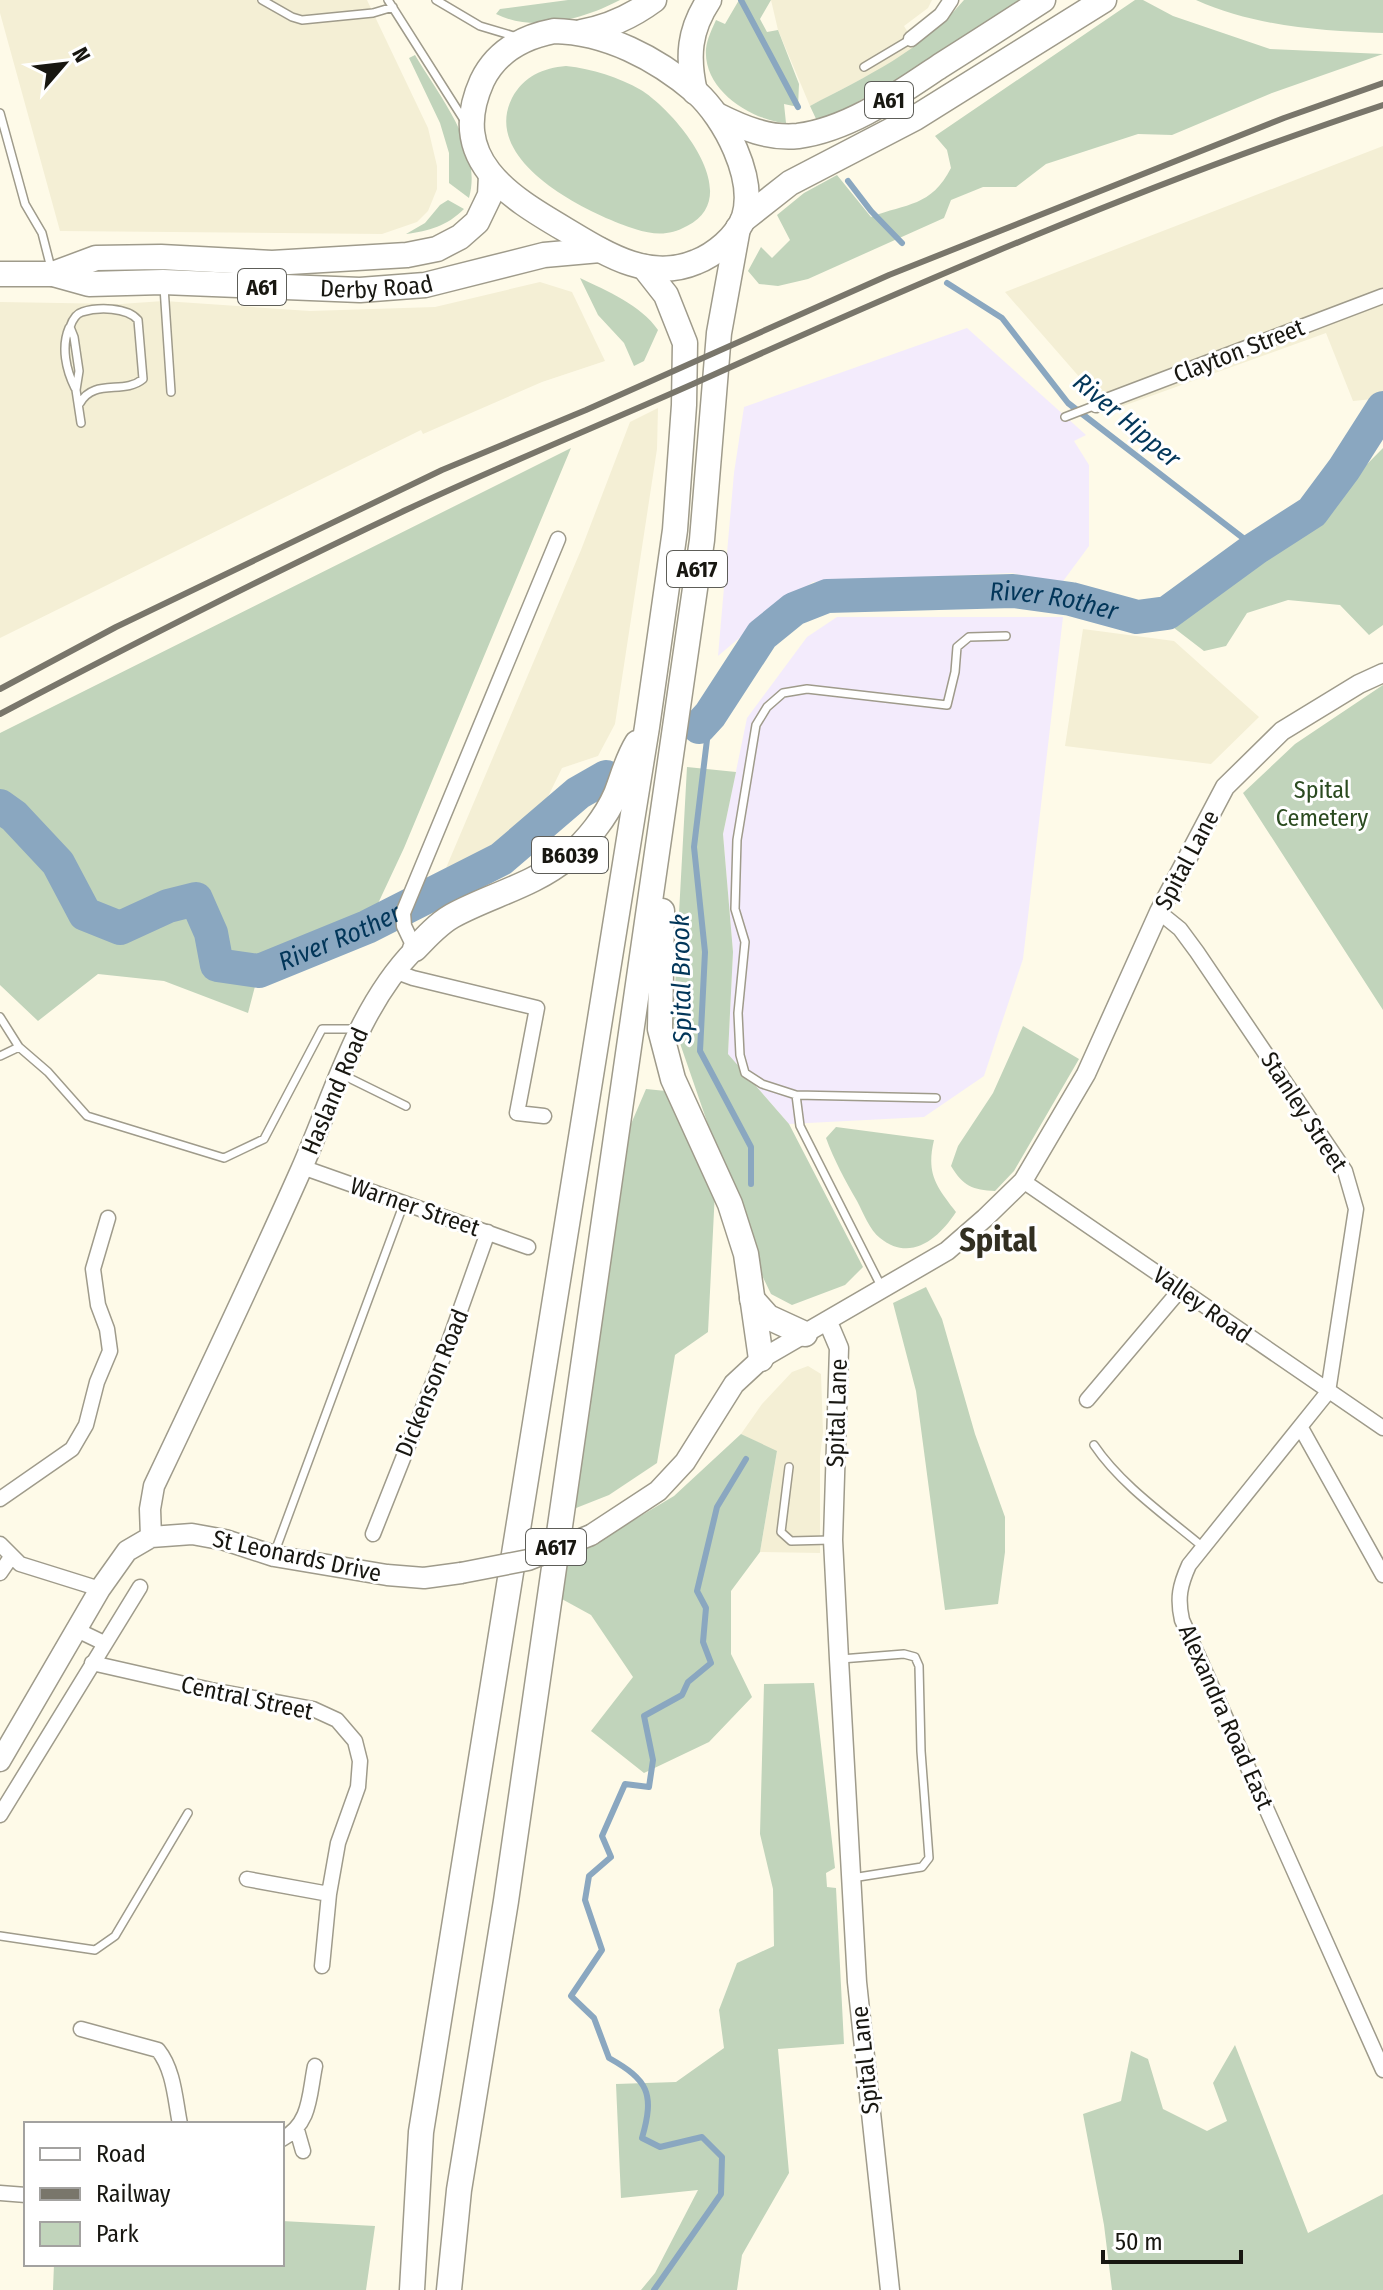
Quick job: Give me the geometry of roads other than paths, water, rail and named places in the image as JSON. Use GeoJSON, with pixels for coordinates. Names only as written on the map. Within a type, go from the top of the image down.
{"type":"FeatureCollection","features":[{"type":"Feature","properties":{"kind":"highway"},"geometry":{"type":"LineString","coordinates":[[579,32],[606,27],[636,13],[654,0]]}},
{"type":"Feature","properties":{"kind":"highway"},"geometry":{"type":"LineString","coordinates":[[695,92],[690,67],[690,41],[695,23],[709,0]]}},
{"type":"Feature","properties":{"kind":"highway","name":"A61"},"geometry":{"type":"LineString","coordinates":[[717,115],[766,135],[797,136],[827,129],[887,101],[1043,0]]}},
{"type":"Feature","properties":{"kind":"highway","name":"A61"},"geometry":{"type":"LineString","coordinates":[[741,224],[790,183],[915,118],[1104,0]]}},
{"type":"Feature","properties":{"kind":"highway"},"geometry":{"type":"LineString","coordinates":[[554,31],[579,32],[604,38],[626,48],[695,92],[717,115],[728,133],[743,175],[746,196],[741,224],[723,245],[694,263],[663,269],[621,261],[522,205],[491,176],[472,136],[473,107],[490,66],[525,39],[554,31]]}},
{"type":"Feature","properties":{"kind":"highway","name":"Derby Road"},"geometry":{"type":"LineString","coordinates":[[53,274],[96,258],[161,257],[272,263],[407,255],[437,249],[460,237],[477,222],[490,195],[491,176]]}},
{"type":"Feature","properties":{"kind":"highway","name":"A617"},"geometry":{"type":"LineString","coordinates":[[449,2290],[459,2190],[506,1901],[702,540],[719,333],[741,224]]}},
{"type":"Feature","properties":{"kind":"highway","name":"Derby Road"},"geometry":{"type":"LineString","coordinates":[[0,274],[53,274],[89,284],[163,282],[317,290],[393,289],[440,281],[544,255],[600,250]]}},
{"type":"Feature","properties":{"kind":"highway","name":"A617"},"geometry":{"type":"LineString","coordinates":[[412,2290],[421,2132],[647,727],[675,530],[685,343],[666,295],[644,267]]}},
{"type":"Feature","properties":{"kind":"highway","name":"B6039"},"geometry":{"type":"LineString","coordinates":[[415,949],[450,918],[505,894],[567,858],[588,837],[615,795],[627,759],[647,727]]}},
{"type":"Feature","properties":{"kind":"highway"},"geometry":{"type":"LineString","coordinates":[[663,805],[660,1029],[673,1079],[730,1204],[746,1254],[761,1359]]}},
{"type":"Feature","properties":{"kind":"highway"},"geometry":{"type":"LineString","coordinates":[[752,1299],[768,1317],[805,1334]]}},
{"type":"Feature","properties":{"kind":"main road","name":"Hasland Road"},"geometry":{"type":"LineString","coordinates":[[151,1537],[150,1509],[154,1486],[233,1321],[360,1029],[394,971],[415,949]]}},
{"type":"Feature","properties":{"kind":"main road","name":"St Leonards Drive"},"geometry":{"type":"LineString","coordinates":[[151,1537],[192,1534],[225,1540],[274,1556],[349,1571],[424,1578],[528,1560],[591,1535],[658,1491],[685,1462],[734,1384],[761,1359]]}},
{"type":"Feature","properties":{"kind":"main road"},"geometry":{"type":"LineString","coordinates":[[0,1761],[100,1589],[127,1551],[151,1537]]}},
{"type":"Feature","properties":{"kind":"street"},"geometry":{"type":"LineString","coordinates":[[911,39],[941,15],[951,0]]}},
{"type":"Feature","properties":{"kind":"street","name":"Clayton Street"},"geometry":{"type":"LineString","coordinates":[[1096,405],[1383,296]]}},
{"type":"Feature","properties":{"kind":"street"},"geometry":{"type":"LineString","coordinates":[[415,949],[404,926],[403,913],[558,539]]}},
{"type":"Feature","properties":{"kind":"street","name":"Spital Lane"},"geometry":{"type":"LineString","coordinates":[[890,2290],[857,1982],[833,1540],[839,1348],[828,1322],[947,1251],[1023,1181],[1086,1074],[1159,912],[1225,787],[1282,731],[1359,684],[1383,673]]}},
{"type":"Feature","properties":{"kind":"street","name":"Stanley Street"},"geometry":{"type":"LineString","coordinates":[[1159,912],[1180,929],[1197,952],[1345,1171],[1356,1209],[1328,1392]]}},
{"type":"Feature","properties":{"kind":"street"},"geometry":{"type":"LineString","coordinates":[[394,971],[537,1008],[517,1113],[544,1116]]}},
{"type":"Feature","properties":{"kind":"street","name":"Warner Street"},"geometry":{"type":"LineString","coordinates":[[302,1167],[528,1247]]}},
{"type":"Feature","properties":{"kind":"street","name":"Valley Road"},"geometry":{"type":"LineString","coordinates":[[1023,1181],[1383,1428]]}},
{"type":"Feature","properties":{"kind":"street"},"geometry":{"type":"LineString","coordinates":[[0,1499],[72,1449],[86,1425],[97,1382],[110,1351],[107,1329],[98,1305],[93,1269],[108,1218]]}},
{"type":"Feature","properties":{"kind":"street","name":"Dickenson Road"},"geometry":{"type":"LineString","coordinates":[[373,1534],[446,1350],[488,1232]]}},
{"type":"Feature","properties":{"kind":"street"},"geometry":{"type":"LineString","coordinates":[[1087,1400],[1180,1290]]}},
{"type":"Feature","properties":{"kind":"street","name":"St Leonards Drive"},"geometry":{"type":"LineString","coordinates":[[761,1359],[828,1322]]}},
{"type":"Feature","properties":{"kind":"street","name":"Alexandra Road East"},"geometry":{"type":"LineString","coordinates":[[1328,1392],[1203,1547],[1181,1582],[1177,1601],[1182,1620],[1383,2070]]}},
{"type":"Feature","properties":{"kind":"street"},"geometry":{"type":"LineString","coordinates":[[1301,1428],[1383,1575]]}},
{"type":"Feature","properties":{"kind":"street"},"geometry":{"type":"LineString","coordinates":[[0,1544],[20,1564],[100,1589]]}},
{"type":"Feature","properties":{"kind":"street"},"geometry":{"type":"LineString","coordinates":[[0,1573],[11,1557]]}},
{"type":"Feature","properties":{"kind":"street"},"geometry":{"type":"LineString","coordinates":[[0,1815],[140,1587]]}},
{"type":"Feature","properties":{"kind":"street"},"geometry":{"type":"LineString","coordinates":[[77,1630],[104,1643]]}},
{"type":"Feature","properties":{"kind":"street","name":"Central Street"},"geometry":{"type":"LineString","coordinates":[[92,1663],[313,1709],[337,1720],[355,1741],[360,1761],[358,1787],[338,1843],[322,1966]]}},
{"type":"Feature","properties":{"kind":"street"},"geometry":{"type":"LineString","coordinates":[[247,1879],[329,1894]]}},
{"type":"Feature","properties":{"kind":"street"},"geometry":{"type":"LineString","coordinates":[[81,2029],[158,2050],[170,2073],[180,2122]]}},
{"type":"Feature","properties":{"kind":"street"},"geometry":{"type":"LineString","coordinates":[[284,2138],[297,2130],[304,2117],[315,2066]]}},
{"type":"Feature","properties":{"kind":"street"},"geometry":{"type":"LineString","coordinates":[[297,2130],[303,2151]]}},
{"type":"Feature","properties":{"kind":"street"},"geometry":{"type":"LineString","coordinates":[[0,2193],[24,2195]]}},
{"type":"Feature","properties":{"kind":"lane"},"geometry":{"type":"LineString","coordinates":[[262,0],[302,20],[373,13],[391,4],[472,136]]}},
{"type":"Feature","properties":{"kind":"lane"},"geometry":{"type":"LineString","coordinates":[[436,0],[480,26],[525,39]]}},
{"type":"Feature","properties":{"kind":"lane"},"geometry":{"type":"LineString","coordinates":[[864,67],[911,39]]}},
{"type":"Feature","properties":{"kind":"lane"},"geometry":{"type":"LineString","coordinates":[[0,113],[25,204],[42,233],[53,274]]}},
{"type":"Feature","properties":{"kind":"lane"},"geometry":{"type":"LineString","coordinates":[[161,257],[171,392]]}},
{"type":"Feature","properties":{"kind":"lane"},"geometry":{"type":"LineString","coordinates":[[80,403],[85,394],[94,389],[137,384],[143,379],[138,320],[131,312],[122,309],[81,312],[74,318],[70,327],[79,371],[76,390],[81,423]]}},
{"type":"Feature","properties":{"kind":"lane"},"geometry":{"type":"LineString","coordinates":[[1065,417],[1096,405]]}},
{"type":"Feature","properties":{"kind":"lane"},"geometry":{"type":"LineString","coordinates":[[936,1098],[796,1095],[762,1084],[745,1073],[740,1055],[738,1013],[745,942],[735,909],[737,840],[756,725],[767,707],[783,693],[807,689],[947,705],[957,647],[969,637],[1006,636]]}},
{"type":"Feature","properties":{"kind":"lane"},"geometry":{"type":"LineString","coordinates":[[0,1017],[19,1047],[48,1072],[87,1116],[224,1158],[264,1139],[322,1029],[360,1029]]}},
{"type":"Feature","properties":{"kind":"lane"},"geometry":{"type":"LineString","coordinates":[[0,1056],[19,1047]]}},
{"type":"Feature","properties":{"kind":"lane"},"geometry":{"type":"LineString","coordinates":[[341,1074],[406,1106]]}},
{"type":"Feature","properties":{"kind":"lane"},"geometry":{"type":"LineString","coordinates":[[796,1095],[800,1126],[883,1290]]}},
{"type":"Feature","properties":{"kind":"lane"},"geometry":{"type":"LineString","coordinates":[[274,1556],[404,1203]]}},
{"type":"Feature","properties":{"kind":"lane"},"geometry":{"type":"LineString","coordinates":[[1094,1445],[1141,1495],[1203,1547]]}},
{"type":"Feature","properties":{"kind":"lane"},"geometry":{"type":"LineString","coordinates":[[789,1467],[781,1532],[791,1541],[833,1540]]}},
{"type":"Feature","properties":{"kind":"lane"},"geometry":{"type":"LineString","coordinates":[[839,1659],[904,1654],[915,1657],[919,1666],[921,1751],[929,1858],[922,1867],[851,1878]]}},
{"type":"Feature","properties":{"kind":"lane"},"geometry":{"type":"LineString","coordinates":[[0,1936],[95,1950],[105,1945],[115,1936],[188,1813]]}},
{"type":"Feature","properties":{"kind":"waterway","name":"River Hipper"},"geometry":{"type":"LineString","coordinates":[[741,0],[798,107]]}},
{"type":"Feature","properties":{"kind":"waterway","name":"River Hipper"},"geometry":{"type":"LineString","coordinates":[[848,181],[902,243]]}},
{"type":"Feature","properties":{"kind":"waterway","name":"River Hipper"},"geometry":{"type":"LineString","coordinates":[[947,283],[1002,318],[1068,403],[1256,548]]}},
{"type":"Feature","properties":{"kind":"waterway","name":"River Rother"},"geometry":{"type":"LineString","coordinates":[[699,727],[762,635],[794,609],[827,596],[1013,591],[1071,599],[1137,617],[1167,613],[1256,548],[1312,512],[1383,408]]}},
{"type":"Feature","properties":{"kind":"waterway","name":"Spital Brook"},"geometry":{"type":"LineString","coordinates":[[710,715],[694,847],[705,952],[700,1051],[751,1147],[751,1184]]}},
{"type":"Feature","properties":{"kind":"waterway","name":"River Rother"},"geometry":{"type":"LineString","coordinates":[[0,806],[14,816],[58,863],[85,914],[120,928],[168,906],[196,899],[211,933],[217,965],[259,971],[367,927],[501,859],[578,793],[606,777]]}},
{"type":"Feature","properties":{"kind":"waterway","name":"Spital Brook"},"geometry":{"type":"LineString","coordinates":[[654,2290],[721,2194],[722,2157],[702,2137],[660,2147],[642,2138],[648,2110],[645,2089],[632,2073],[609,2058],[594,2018],[571,1996],[602,1950],[585,1900],[589,1876],[611,1857],[602,1836],[625,1784],[649,1787],[653,1760],[644,1716],[682,1695],[688,1682],[711,1663],[703,1642],[706,1608],[697,1591],[717,1507],[746,1459]]}},
{"type":"Feature","properties":{"kind":"railway"},"geometry":{"type":"LineString","coordinates":[[0,689],[116,627],[442,470],[586,410],[889,275],[1284,118],[1383,83]]}},
{"type":"Feature","properties":{"kind":"railway"},"geometry":{"type":"LineString","coordinates":[[0,714],[254,584],[479,477],[1035,236],[1208,167],[1383,105]]}},
{"type":"Feature","properties":{"kind":"district","name":"Spital"},"geometry":{"type":"Point","coordinates":[998,1240]}},
{"type":"Feature","properties":{"kind":"park label","name":"Spital Cemetery"},"geometry":{"type":"Point","coordinates":[1322,804]}}]}
